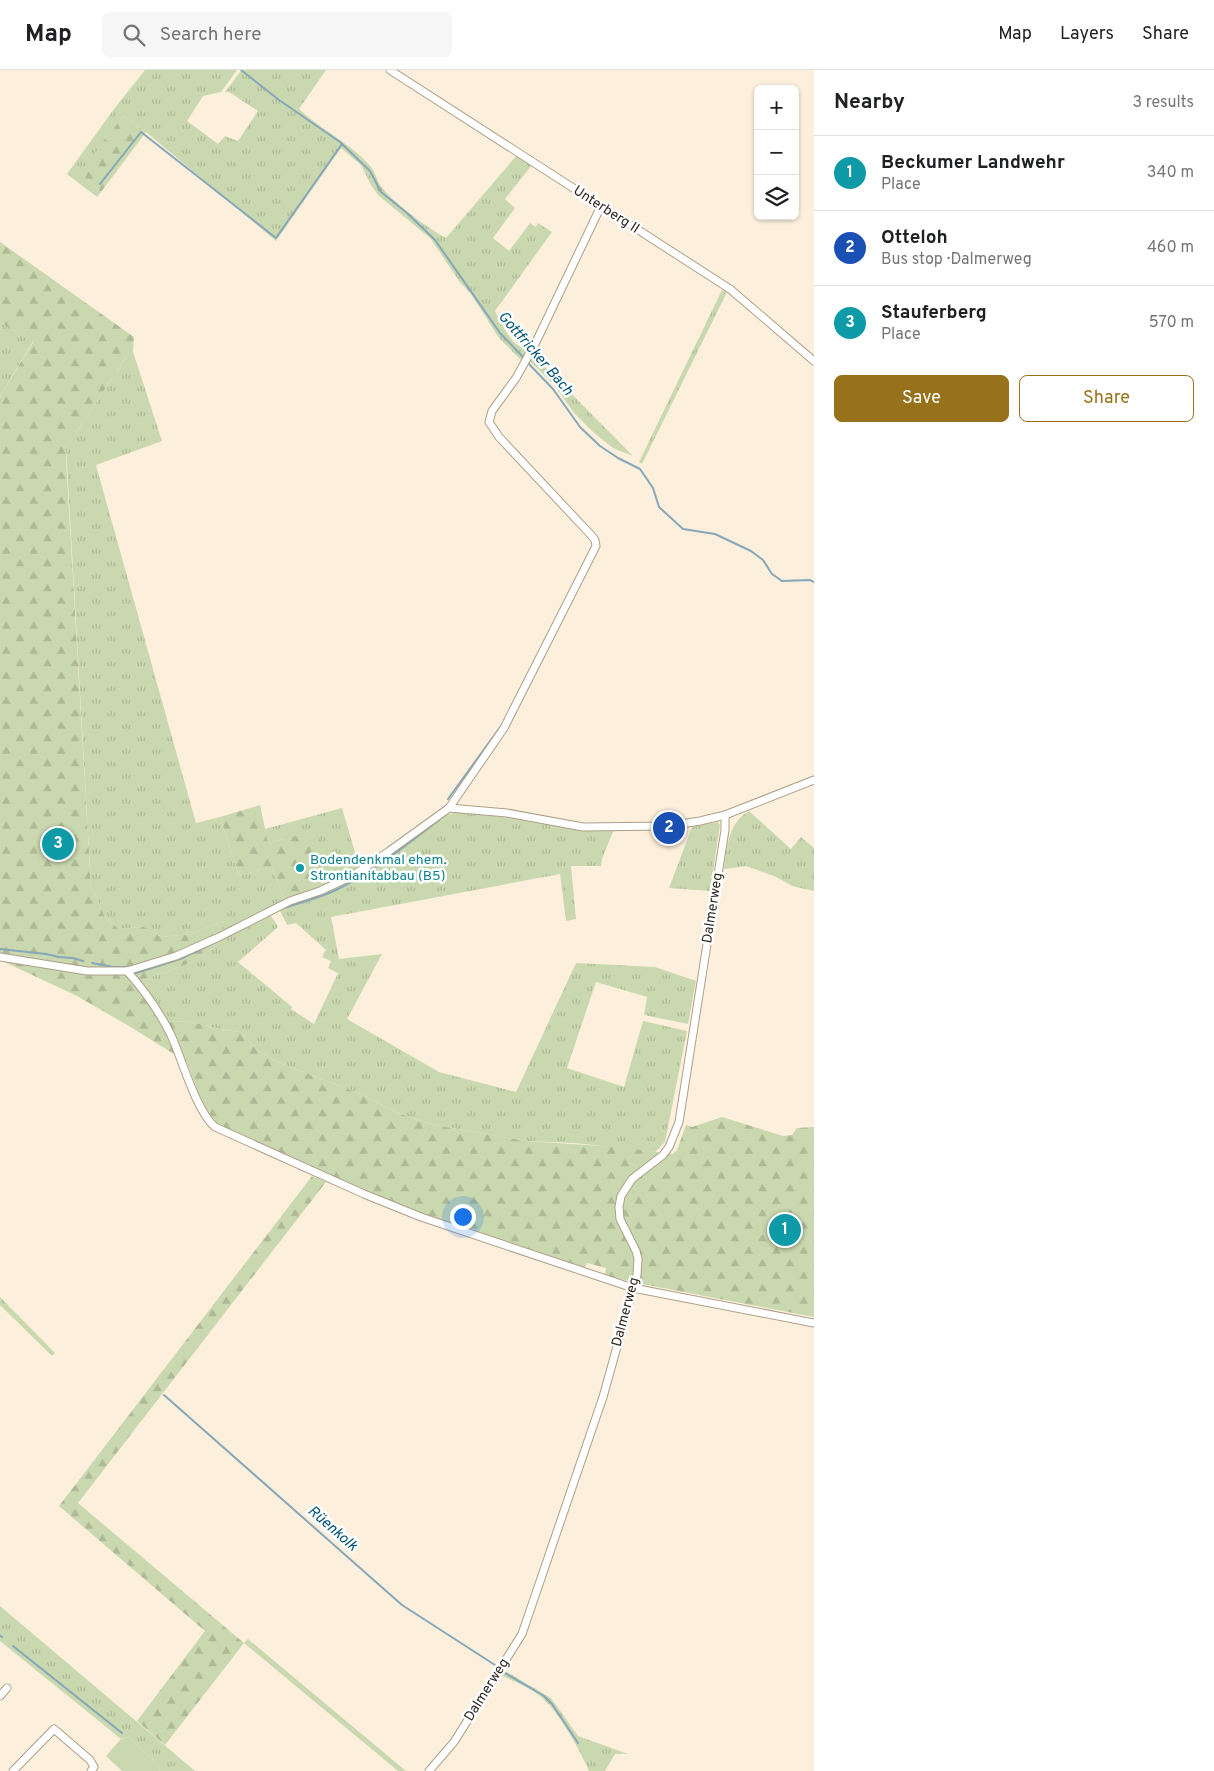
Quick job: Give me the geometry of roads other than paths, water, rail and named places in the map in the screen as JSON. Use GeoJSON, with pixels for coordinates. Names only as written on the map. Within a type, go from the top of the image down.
{"type":"FeatureCollection","features":[{"type":"Feature","properties":{"kind":"street","name":"Unterberg II"},"geometry":{"type":"LineString","coordinates":[[390,70],[730,289],[814,361]]}},
{"type":"Feature","properties":{"kind":"street"},"geometry":{"type":"LineString","coordinates":[[0,957],[87,971],[128,971],[176,956],[219,937],[290,901],[320,891],[352,876],[449,808],[504,728],[596,546],[595,540],[591,535],[499,437],[489,422],[492,411],[516,378],[536,342],[601,206]]}},
{"type":"Feature","properties":{"kind":"street"},"geometry":{"type":"LineString","coordinates":[[449,808],[507,813],[583,827],[669,826],[724,815],[814,780]]}},
{"type":"Feature","properties":{"kind":"street","name":"Dalmerweg"},"geometry":{"type":"LineString","coordinates":[[429,1771],[454,1742],[522,1634],[601,1403],[633,1288],[638,1259],[636,1251],[622,1225],[619,1207],[626,1186],[669,1147],[679,1122],[725,830],[724,815]]}},
{"type":"Feature","properties":{"kind":"street"},"geometry":{"type":"LineString","coordinates":[[128,971],[154,1004],[171,1035],[205,1116],[215,1127],[420,1217],[633,1288],[814,1323]]}},
{"type":"Feature","properties":{"kind":"street"},"geometry":{"type":"LineString","coordinates":[[0,1696],[7,1688]]}},
{"type":"Feature","properties":{"kind":"street"},"geometry":{"type":"LineString","coordinates":[[13,1771],[54,1729],[90,1760],[94,1767],[91,1771]]}},
{"type":"Feature","properties":{"kind":"waterway","name":"Gottfricker Bach"},"geometry":{"type":"LineString","coordinates":[[241,70],[279,100],[340,142],[370,171],[381,192],[407,213],[435,240],[500,333],[525,359]]}},
{"type":"Feature","properties":{"kind":"waterway"},"geometry":{"type":"LineString","coordinates":[[100,184],[141,132],[276,238],[342,144]]}},
{"type":"Feature","properties":{"kind":"waterway","name":"Gottfricker Bach"},"geometry":{"type":"LineString","coordinates":[[528,363],[553,389],[580,427],[600,446],[640,469],[653,488],[659,507],[683,529],[715,534],[751,551],[763,560],[772,574],[782,581],[810,580],[814,582]]}},
{"type":"Feature","properties":{"kind":"waterway"},"geometry":{"type":"LineString","coordinates":[[448,799],[501,726]]}},
{"type":"Feature","properties":{"kind":"waterway"},"geometry":{"type":"LineString","coordinates":[[284,908],[323,895],[350,883],[389,858],[439,820]]}},
{"type":"Feature","properties":{"kind":"waterway"},"geometry":{"type":"LineString","coordinates":[[136,973],[180,959],[222,939]]}},
{"type":"Feature","properties":{"kind":"waterway"},"geometry":{"type":"LineString","coordinates":[[0,949],[46,954],[83,961]]}},
{"type":"Feature","properties":{"kind":"waterway"},"geometry":{"type":"LineString","coordinates":[[92,963],[113,967],[127,967]]}},
{"type":"Feature","properties":{"kind":"waterway","name":"Rüenkolk"},"geometry":{"type":"LineString","coordinates":[[164,1395],[402,1605],[495,1665]]}},
{"type":"Feature","properties":{"kind":"waterway"},"geometry":{"type":"LineString","coordinates":[[13,1646],[122,1733]]}},
{"type":"Feature","properties":{"kind":"waterway","name":"Rüenkolk"},"geometry":{"type":"LineString","coordinates":[[505,1673],[544,1696],[552,1704],[578,1743]]}},
{"type":"Feature","properties":{"kind":"place","name":"Otteloh"},"geometry":{"type":"Point","coordinates":[669,828]}},
{"type":"Feature","properties":{"kind":"place","name":"Stauferberg"},"geometry":{"type":"Point","coordinates":[58,844]}},
{"type":"Feature","properties":{"kind":"place","name":"Bodendenkmal ehem. Strontianitabbau (B5)"},"geometry":{"type":"Point","coordinates":[300,868]}},
{"type":"Feature","properties":{"kind":"place","name":"Beckumer Landwehr"},"geometry":{"type":"Point","coordinates":[785,1230]}}]}
